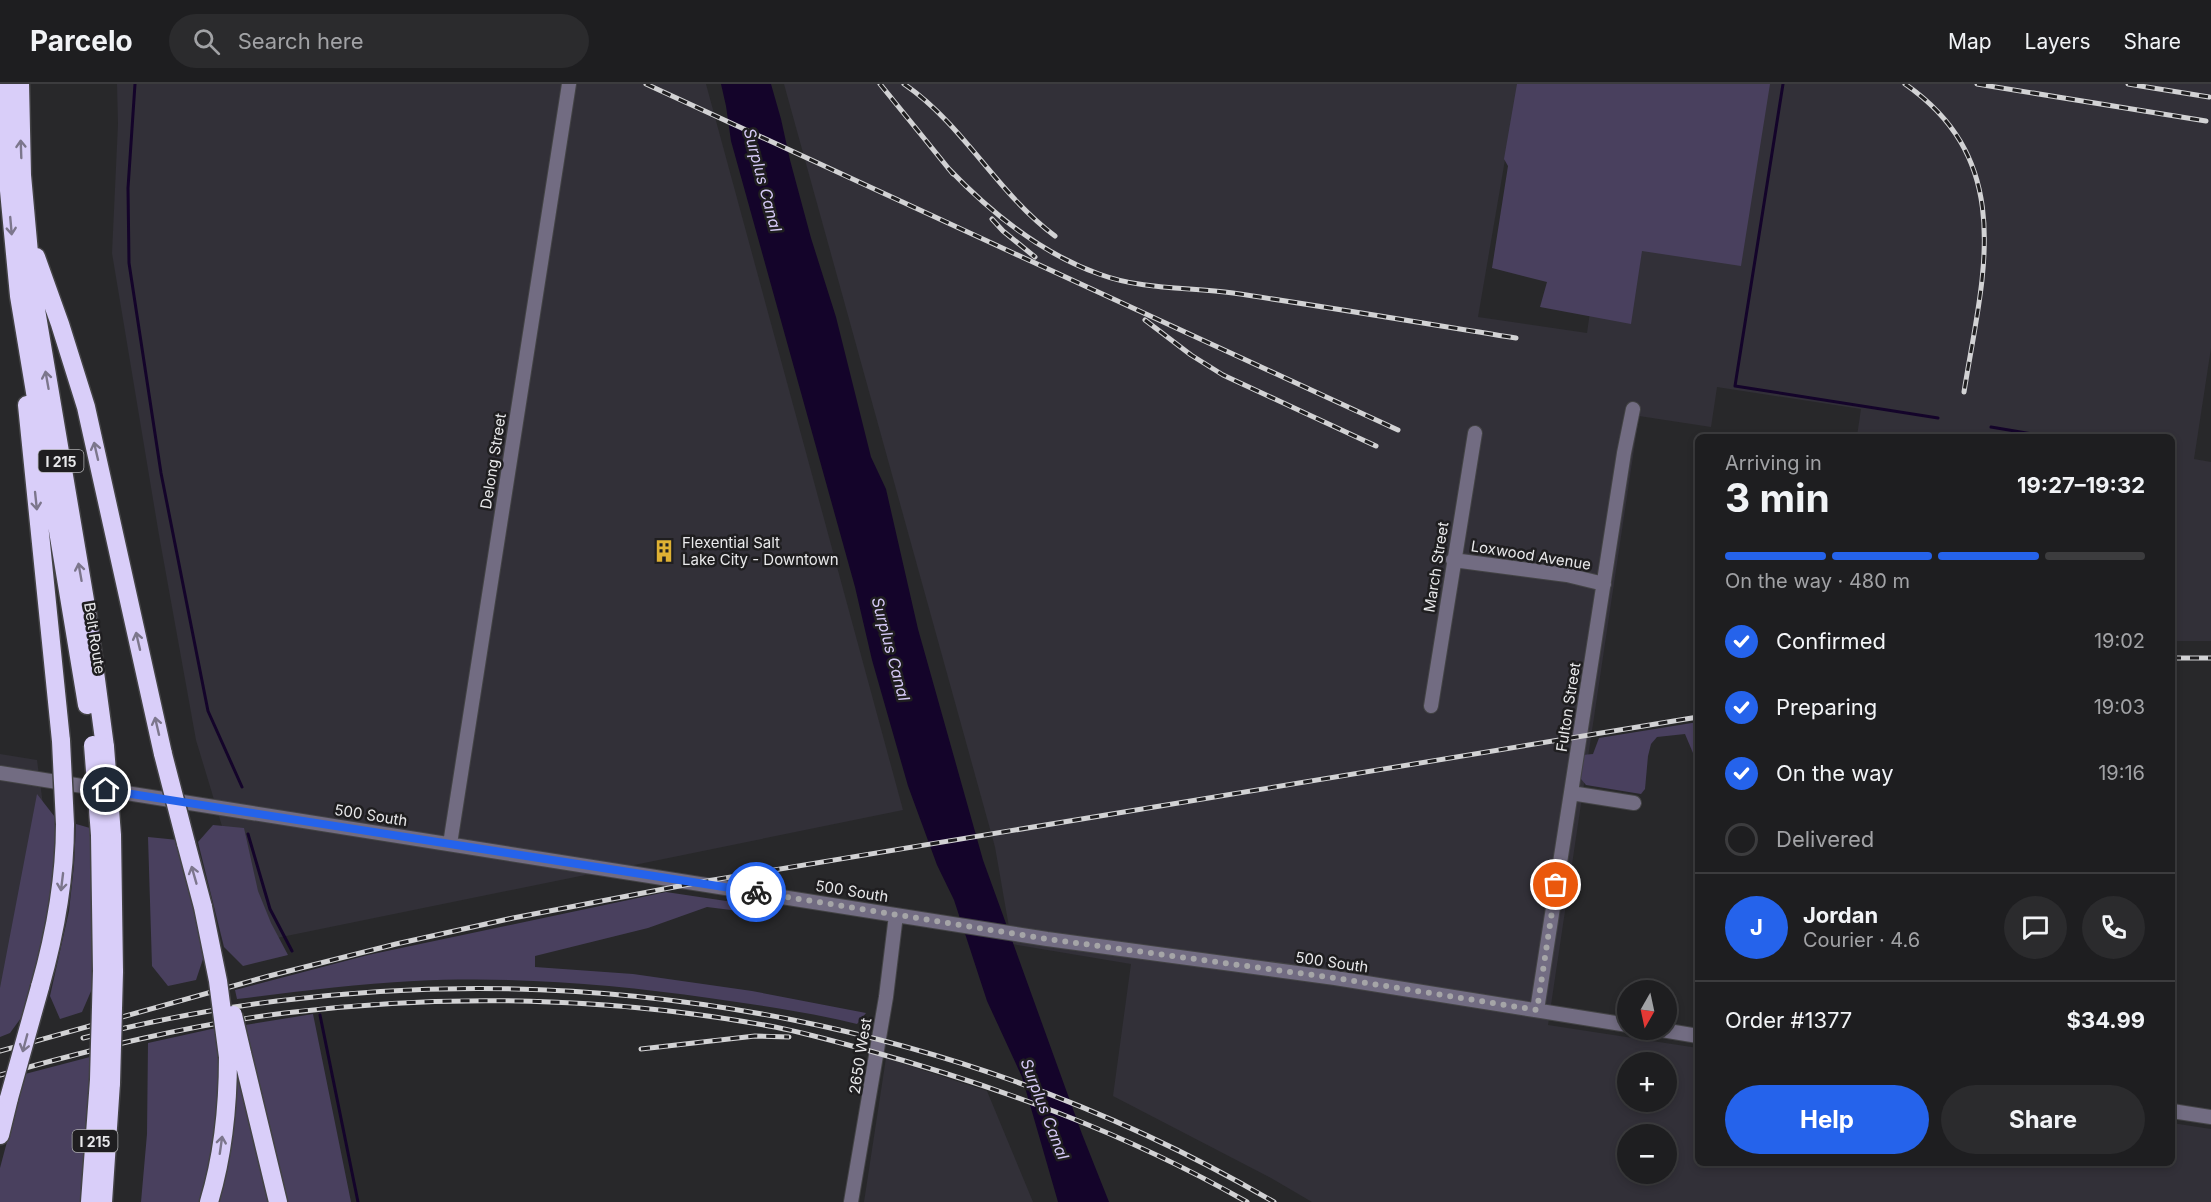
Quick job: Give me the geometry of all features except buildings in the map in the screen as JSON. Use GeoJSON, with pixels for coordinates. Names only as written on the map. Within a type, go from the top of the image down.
{"type":"FeatureCollection","features":[{"type":"Feature","properties":{"kind":"highway","name":"Belt Route"},"geometry":{"type":"LineString","coordinates":[[5,84],[8,180],[19,296],[75,623],[99,746]]}},
{"type":"Feature","properties":{"kind":"highway","name":"Belt Route"},"geometry":{"type":"LineString","coordinates":[[20,84],[26,229],[39,332],[87,612],[106,835],[108,972],[103,1202]]}},
{"type":"Feature","properties":{"kind":"highway"},"geometry":{"type":"LineString","coordinates":[[26,229],[60,324],[86,407],[163,754],[203,907],[235,1055],[278,1202]]}},
{"type":"Feature","properties":{"kind":"highway"},"geometry":{"type":"LineString","coordinates":[[0,1135],[40,987],[61,890],[65,855],[61,741],[30,440],[19,296]]}},
{"type":"Feature","properties":{"kind":"highway"},"geometry":{"type":"LineString","coordinates":[[209,1202],[214,1186],[235,1055]]}},
{"type":"Feature","properties":{"kind":"highway","name":"Belt Route"},"geometry":{"type":"LineString","coordinates":[[90,1202],[105,1082]]}},
{"type":"Feature","properties":{"kind":"street","name":"Delong Street"},"geometry":{"type":"LineString","coordinates":[[450,844],[569,84]]}},
{"type":"Feature","properties":{"kind":"street","name":"Fulton Street"},"geometry":{"type":"LineString","coordinates":[[1537,1010],[1624,453],[1633,409]]}},
{"type":"Feature","properties":{"kind":"street","name":"March Street"},"geometry":{"type":"LineString","coordinates":[[1431,706],[1474,433]]}},
{"type":"Feature","properties":{"kind":"street","name":"Loxwood Avenue"},"geometry":{"type":"LineString","coordinates":[[1453,560],[1567,575],[1604,584]]}},
{"type":"Feature","properties":{"kind":"street","name":"500 South"},"geometry":{"type":"LineString","coordinates":[[0,773],[896,915],[1171,957],[1335,978],[1617,1022]]}},
{"type":"Feature","properties":{"kind":"street"},"geometry":{"type":"LineString","coordinates":[[1571,793],[1634,803]]}},
{"type":"Feature","properties":{"kind":"street","name":"2650 West"},"geometry":{"type":"LineString","coordinates":[[851,1202],[884,1010],[896,915]]}},
{"type":"Feature","properties":{"kind":"street"},"geometry":{"type":"LineString","coordinates":[[1677,1032],[1695,1036]]}},
{"type":"Feature","properties":{"kind":"street"},"geometry":{"type":"LineString","coordinates":[[2175,1111],[2211,1117]]}},
{"type":"Feature","properties":{"kind":"shaded area"},"geometry":{"type":"Polygon","coordinates":[[[117,84],[706,84],[903,810],[257,942],[196,740],[112,253],[118,124],[117,84]]]}},
{"type":"Feature","properties":{"kind":"shaded area"},"geometry":{"type":"Polygon","coordinates":[[[784,84],[1518,84],[1478,317],[1587,333],[1600,242],[1761,84],[2211,84],[2211,348],[2194,459],[2211,462],[2211,641],[2175,641],[2175,434],[1857,434],[1861,409],[1717,387],[1711,427],[1639,416],[1548,1025],[1617,1036],[1617,1040],[1646,1040],[1695,1048],[1695,1166],[2175,1166],[2175,1123],[2211,1129],[2211,1202],[1312,1202],[1271,1178],[1113,1096],[1131,964],[1012,944],[995,847],[784,84]]]}},
{"type":"Feature","properties":{"kind":"shaded area"},"geometry":{"type":"Polygon","coordinates":[[[1517,84],[1770,84],[1741,266],[1642,251],[1631,324],[1540,307],[1547,282],[1492,268],[1508,166],[1504,159],[1517,84]]]}},
{"type":"Feature","properties":{"kind":"shaded area"},"geometry":{"type":"Polygon","coordinates":[[[1695,722],[1695,754],[1685,734],[1657,737],[1651,744],[1645,789],[1641,794],[1586,785],[1581,779],[1582,755],[1593,754],[1599,738],[1695,722]]]}},
{"type":"Feature","properties":{"kind":"shaded area"},"geometry":{"type":"Polygon","coordinates":[[[0,754],[37,760],[46,827],[0,1021],[0,754]]]}},
{"type":"Feature","properties":{"kind":"shaded area"},"geometry":{"type":"Polygon","coordinates":[[[37,794],[58,821],[51,911],[29,1007],[10,1033],[0,1037],[0,988],[37,794]]]}},
{"type":"Feature","properties":{"kind":"shaded area"},"geometry":{"type":"Polygon","coordinates":[[[76,824],[90,828],[95,982],[82,1012],[60,1019],[50,996],[69,911],[76,824]]]}},
{"type":"Feature","properties":{"kind":"shaded area"},"geometry":{"type":"Polygon","coordinates":[[[213,825],[244,828],[258,891],[271,923],[288,955],[243,966],[224,947],[198,842],[213,825]]]}},
{"type":"Feature","properties":{"kind":"shaded area"},"geometry":{"type":"Polygon","coordinates":[[[148,837],[178,840],[206,950],[196,980],[168,986],[152,966],[148,837]]]}},
{"type":"Feature","properties":{"kind":"shaded area"},"geometry":{"type":"Polygon","coordinates":[[[666,892],[746,904],[747,912],[707,907],[648,928],[535,956],[535,967],[633,974],[752,991],[866,1013],[857,1024],[783,1009],[672,993],[525,980],[392,982],[237,999],[235,990],[368,955],[666,892]]]}},
{"type":"Feature","properties":{"kind":"shaded area"},"geometry":{"type":"Polygon","coordinates":[[[313,1014],[351,1202],[284,1202],[239,1026],[313,1014]]]}},
{"type":"Feature","properties":{"kind":"shaded area"},"geometry":{"type":"Polygon","coordinates":[[[216,1028],[219,1052],[216,1144],[205,1202],[141,1202],[147,1134],[148,1043],[216,1028]]]}},
{"type":"Feature","properties":{"kind":"shaded area"},"geometry":{"type":"Polygon","coordinates":[[[235,1055],[272,1202],[219,1202],[230,1150],[235,1055]]]}},
{"type":"Feature","properties":{"kind":"shaded area"},"geometry":{"type":"Polygon","coordinates":[[[90,1057],[82,1202],[0,1202],[0,1168],[25,1074],[90,1057]]]}},
{"type":"Feature","properties":{"kind":"shaded area"},"geometry":{"type":"Polygon","coordinates":[[[886,1058],[987,1091],[1033,1202],[864,1202],[886,1058]]]}},
{"type":"Feature","properties":{"kind":"water","name":"Surplus Canal"},"geometry":{"type":"Polygon","coordinates":[[[721,84],[771,84],[811,238],[836,317],[871,457],[886,489],[918,629],[983,860],[1082,1134],[1109,1202],[1058,1202],[1022,1077],[987,1001],[954,900],[937,865],[908,786],[731,141],[721,84]]]}},
{"type":"Feature","properties":{"kind":"waterway"},"geometry":{"type":"LineString","coordinates":[[135,84],[128,188],[129,263],[161,473],[208,711],[242,787]]}},
{"type":"Feature","properties":{"kind":"waterway"},"geometry":{"type":"LineString","coordinates":[[1783,84],[1735,386],[1938,418]]}},
{"type":"Feature","properties":{"kind":"waterway"},"geometry":{"type":"LineString","coordinates":[[1991,427],[2032,434]]}},
{"type":"Feature","properties":{"kind":"waterway"},"geometry":{"type":"LineString","coordinates":[[248,834],[270,909],[292,951]]}},
{"type":"Feature","properties":{"kind":"waterway"},"geometry":{"type":"LineString","coordinates":[[320,1015],[358,1202]]}},
{"type":"Feature","properties":{"kind":"railway"},"geometry":{"type":"LineString","coordinates":[[646,84],[1398,430]]}},
{"type":"Feature","properties":{"kind":"railway"},"geometry":{"type":"LineString","coordinates":[[880,84],[953,174]]}},
{"type":"Feature","properties":{"kind":"railway"},"geometry":{"type":"LineString","coordinates":[[904,84],[945,119],[1015,199],[1055,236]]}},
{"type":"Feature","properties":{"kind":"railway"},"geometry":{"type":"LineString","coordinates":[[1905,84],[1941,115],[1965,150],[1979,186],[1984,225],[1983,266],[1964,392]]}},
{"type":"Feature","properties":{"kind":"railway"},"geometry":{"type":"LineString","coordinates":[[1977,84],[2206,121]]}},
{"type":"Feature","properties":{"kind":"railway"},"geometry":{"type":"LineString","coordinates":[[2128,84],[2209,97]]}},
{"type":"Feature","properties":{"kind":"railway"},"geometry":{"type":"LineString","coordinates":[[948,168],[981,200],[1036,243],[1077,265],[1115,279],[1148,285],[1233,293],[1516,338]]}},
{"type":"Feature","properties":{"kind":"railway"},"geometry":{"type":"LineString","coordinates":[[992,219],[1035,257]]}},
{"type":"Feature","properties":{"kind":"railway"},"geometry":{"type":"LineString","coordinates":[[1145,320],[1191,355],[1223,375],[1376,446]]}},
{"type":"Feature","properties":{"kind":"railway"},"geometry":{"type":"LineString","coordinates":[[2175,658],[2211,658]]}},
{"type":"Feature","properties":{"kind":"railway"},"geometry":{"type":"LineString","coordinates":[[0,1051],[269,976],[513,918],[695,883],[1695,717]]}},
{"type":"Feature","properties":{"kind":"railway"},"geometry":{"type":"LineString","coordinates":[[83,1038],[180,1016],[253,1004],[406,990],[536,990],[665,1000],[792,1020],[917,1050],[1040,1091],[1159,1141],[1274,1202]]}},
{"type":"Feature","properties":{"kind":"railway"},"geometry":{"type":"LineString","coordinates":[[0,1075],[105,1047],[177,1031],[285,1013],[407,1003],[469,1001],[530,1001],[654,1009],[786,1029],[913,1063],[963,1079],[1108,1133],[1155,1154],[1247,1202]]}},
{"type":"Feature","properties":{"kind":"railway"},"geometry":{"type":"LineString","coordinates":[[641,1049],[755,1036],[789,1037]]}},
{"type":"Feature","properties":{"kind":"way so far"},"geometry":{"type":"LineString","coordinates":[[756,892],[1047,939],[1335,978],[1537,1010],[1556,885]]}},
{"type":"Feature","properties":{"kind":"place","name":"Flexential Salt Lake City - Downtown"},"geometry":{"type":"Point","coordinates":[664,551]}},
{"type":"Feature","properties":{"kind":"route"},"geometry":{"type":"LineString","coordinates":[[106,790],[756,892]]}}]}
